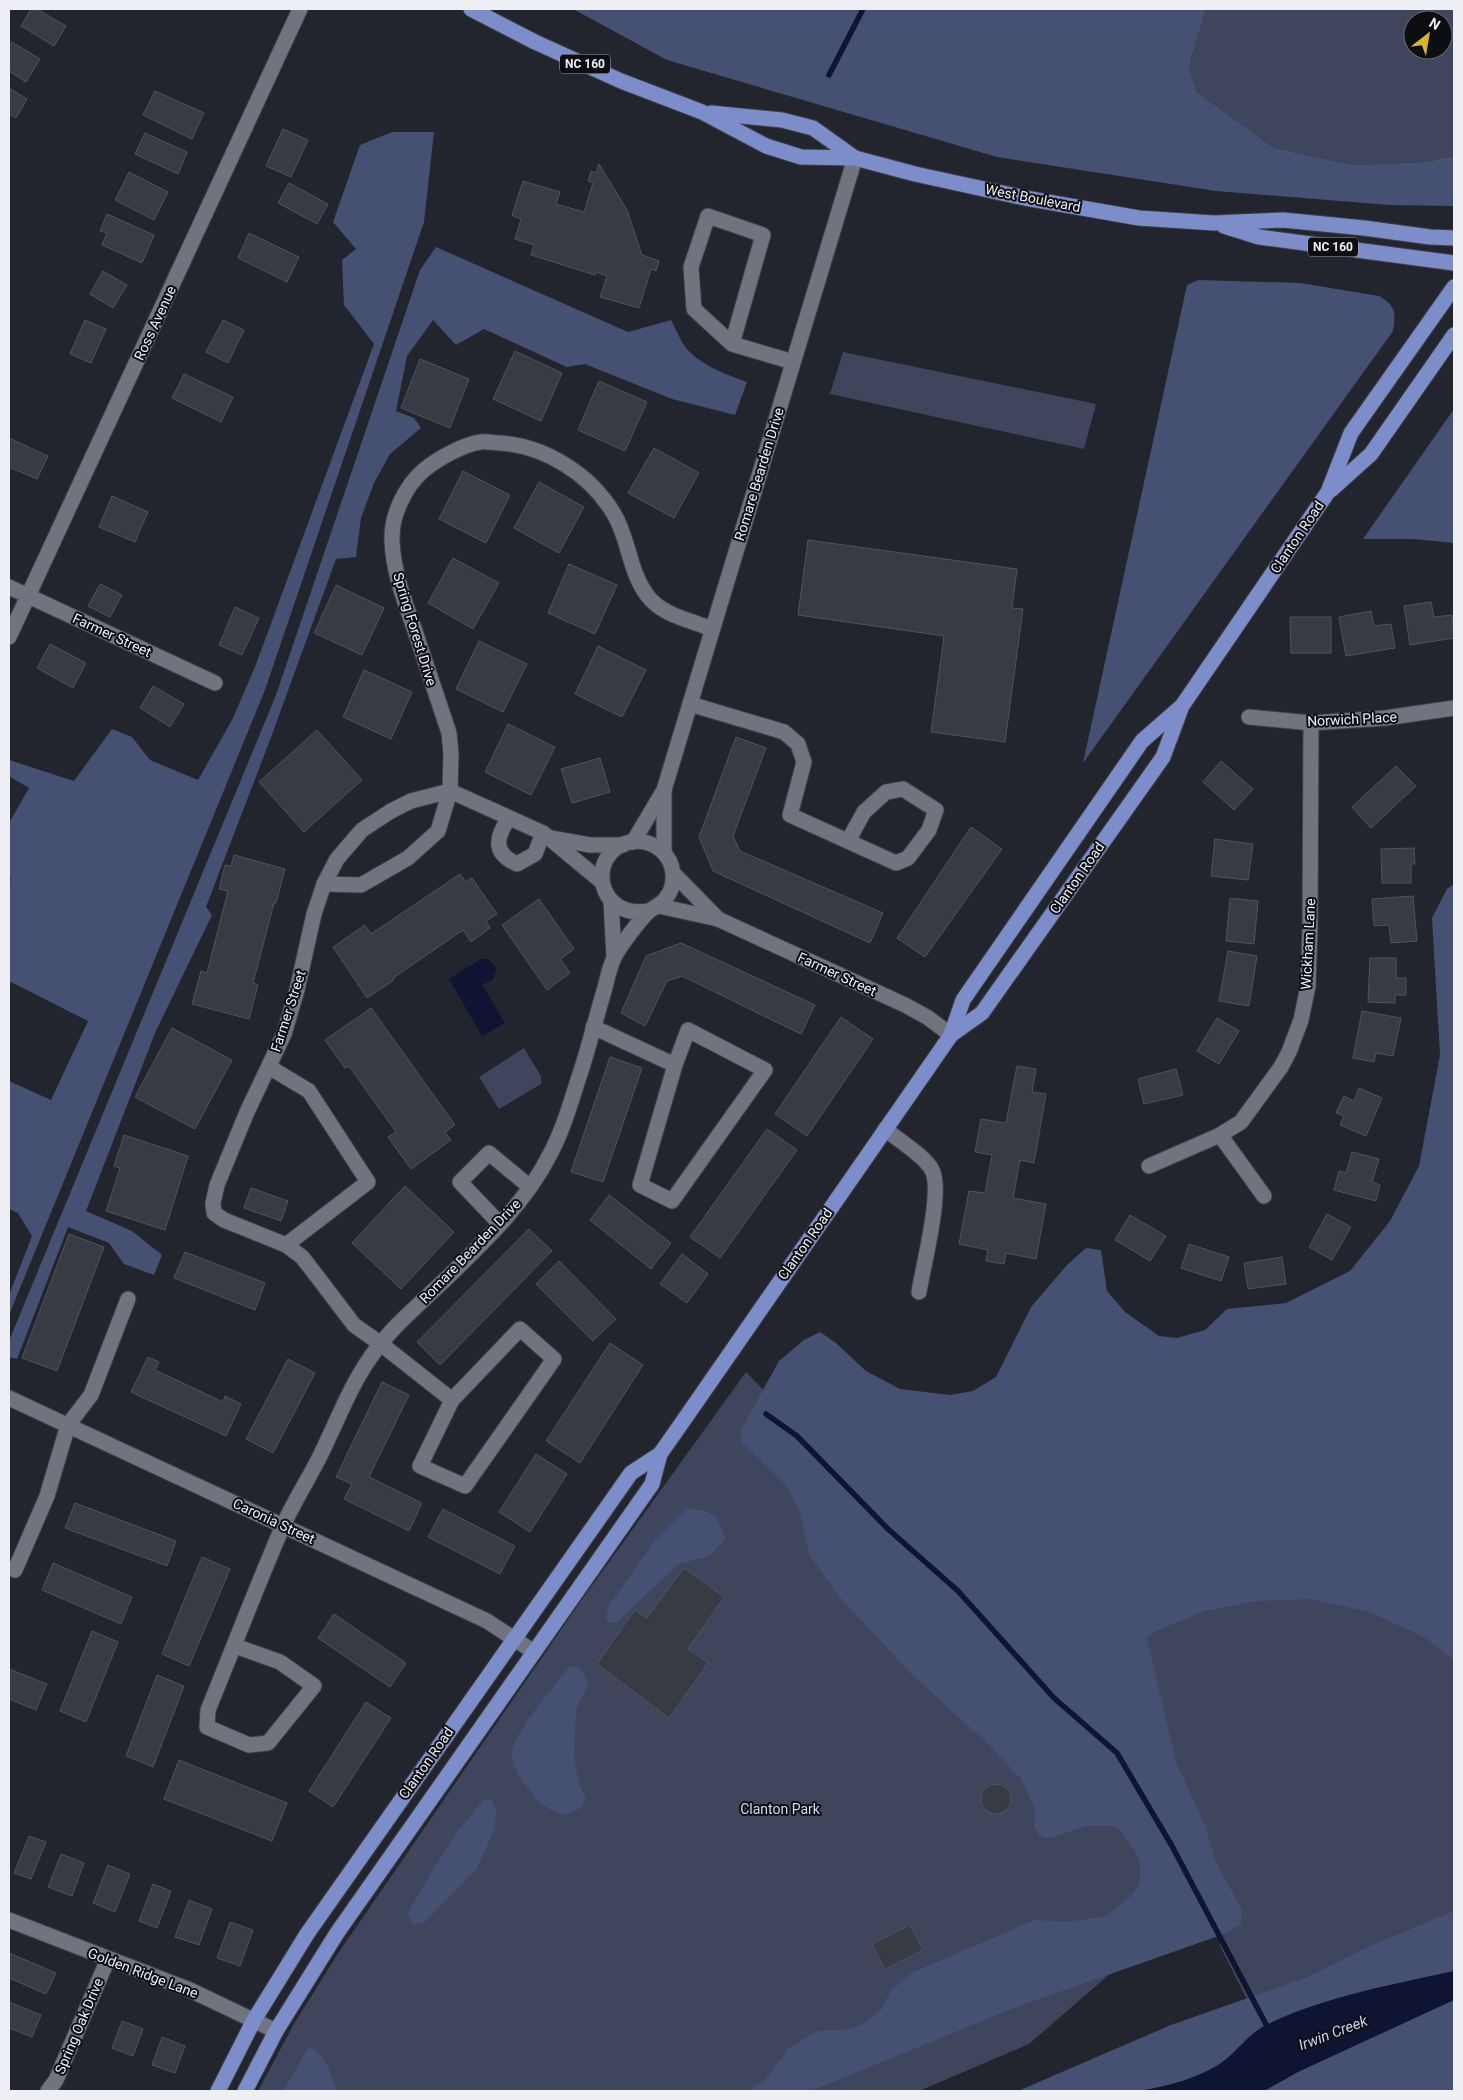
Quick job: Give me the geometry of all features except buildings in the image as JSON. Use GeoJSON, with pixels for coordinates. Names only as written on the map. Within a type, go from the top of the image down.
{"type":"FeatureCollection","features":[{"type":"Feature","properties":{"kind":"main road","name":"West Boulevard"},"geometry":{"type":"LineString","coordinates":[[471,9],[535,42],[621,81],[702,112],[766,146],[801,157],[855,158],[915,174],[1025,198],[1139,218],[1214,223],[1283,220],[1430,237],[1454,238]]}},
{"type":"Feature","properties":{"kind":"main road","name":"West Boulevard"},"geometry":{"type":"LineString","coordinates":[[702,112],[782,120],[813,128],[855,158]]}},
{"type":"Feature","properties":{"kind":"main road","name":"West Boulevard"},"geometry":{"type":"LineString","coordinates":[[1214,223],[1259,237],[1454,263]]}},
{"type":"Feature","properties":{"kind":"main road","name":"Clanton Road"},"geometry":{"type":"LineString","coordinates":[[951,1035],[984,1010],[1162,757],[1182,706],[1328,492],[1351,433],[1454,287]]}},
{"type":"Feature","properties":{"kind":"main road","name":"Clanton Road"},"geometry":{"type":"LineString","coordinates":[[1328,492],[1371,454],[1454,335]]}},
{"type":"Feature","properties":{"kind":"main road","name":"Clanton Road"},"geometry":{"type":"LineString","coordinates":[[244,2091],[276,2031],[337,1933],[652,1484],[660,1454],[951,1035],[963,1000],[1142,741],[1182,706]]}},
{"type":"Feature","properties":{"kind":"main road","name":"Clanton Road"},"geometry":{"type":"LineString","coordinates":[[218,2091],[254,2020],[307,1934],[631,1473],[660,1454]]}},
{"type":"Feature","properties":{"kind":"street","name":"Ross Avenue"},"geometry":{"type":"LineString","coordinates":[[9,637],[300,9]]}},
{"type":"Feature","properties":{"kind":"street","name":"Romare Bearden Drive"},"geometry":{"type":"LineString","coordinates":[[664,852],[664,790],[855,158]]}},
{"type":"Feature","properties":{"kind":"street"},"geometry":{"type":"LineString","coordinates":[[732,344],[763,235],[708,216],[691,267],[694,309],[732,344],[793,362]]}},
{"type":"Feature","properties":{"kind":"street","name":"Spring Forest Drive"},"geometry":{"type":"LineString","coordinates":[[324,884],[361,885],[408,858],[438,832],[450,791],[451,754],[449,732],[398,581],[392,539],[399,504],[408,487],[431,464],[445,455],[481,442],[520,444],[562,462],[592,484],[607,502],[616,517],[637,578],[647,595],[662,610],[712,629]]}},
{"type":"Feature","properties":{"kind":"street","name":"Farmer Street"},"geometry":{"type":"LineString","coordinates":[[9,586],[215,683]]}},
{"type":"Feature","properties":{"kind":"street"},"geometry":{"type":"LineString","coordinates":[[690,704],[784,732],[798,744],[804,762],[790,815],[896,863],[908,858],[929,830],[936,810],[903,788],[886,792],[864,812],[848,841]]}},
{"type":"Feature","properties":{"kind":"street","name":"Norwich Place"},"geometry":{"type":"LineString","coordinates":[[1249,717],[1311,723],[1385,718],[1454,708]]}},
{"type":"Feature","properties":{"kind":"street","name":"Wickham Lane"},"geometry":{"type":"LineString","coordinates":[[1149,1166],[1220,1135],[1242,1122],[1281,1067],[1301,1020],[1308,986],[1310,928],[1311,723]]}},
{"type":"Feature","properties":{"kind":"street","name":"Romare Bearden Drive"},"geometry":{"type":"LineString","coordinates":[[628,843],[664,790]]}},
{"type":"Feature","properties":{"kind":"street","name":"Farmer Street"},"geometry":{"type":"LineString","coordinates":[[450,791],[411,802],[391,811],[362,830],[337,859],[324,884],[314,914],[297,990],[284,1034],[243,1121],[217,1184],[212,1203],[214,1213],[224,1220],[286,1245],[302,1257],[354,1325],[452,1400]]}},
{"type":"Feature","properties":{"kind":"street"},"geometry":{"type":"LineString","coordinates":[[450,791],[546,835],[590,845],[644,842],[655,845],[664,852],[674,874],[670,892],[654,908],[628,912],[611,901],[602,882],[546,835]]}},
{"type":"Feature","properties":{"kind":"street"},"geometry":{"type":"LineString","coordinates":[[509,818],[498,837],[499,849],[507,860],[517,864],[535,854],[546,835]]}},
{"type":"Feature","properties":{"kind":"street"},"geometry":{"type":"LineString","coordinates":[[602,882],[602,871],[606,860],[613,851],[628,843]]}},
{"type":"Feature","properties":{"kind":"street","name":"Farmer Street"},"geometry":{"type":"LineString","coordinates":[[674,874],[718,919]]}},
{"type":"Feature","properties":{"kind":"street","name":"Romare Bearden Drive"},"geometry":{"type":"LineString","coordinates":[[234,1646],[280,1662],[314,1686],[268,1743],[250,1745],[206,1727],[208,1710],[234,1646],[284,1525],[360,1374],[381,1344],[500,1224],[530,1187],[551,1154],[579,1078],[614,957],[611,901]]}},
{"type":"Feature","properties":{"kind":"street","name":"Farmer Street"},"geometry":{"type":"LineString","coordinates":[[654,908],[718,919],[905,1005],[927,1017],[951,1035]]}},
{"type":"Feature","properties":{"kind":"street","name":"Romare Bearden Drive"},"geometry":{"type":"LineString","coordinates":[[614,957],[654,908]]}},
{"type":"Feature","properties":{"kind":"street"},"geometry":{"type":"LineString","coordinates":[[593,1027],[676,1065]]}},
{"type":"Feature","properties":{"kind":"street"},"geometry":{"type":"LineString","coordinates":[[688,1030],[765,1070],[672,1201],[640,1185],[676,1065],[688,1030]]}},
{"type":"Feature","properties":{"kind":"street"},"geometry":{"type":"LineString","coordinates":[[269,1067],[309,1091],[368,1182],[286,1245]]}},
{"type":"Feature","properties":{"kind":"street"},"geometry":{"type":"LineString","coordinates":[[885,1130],[931,1168],[936,1180],[935,1204],[919,1292]]}},
{"type":"Feature","properties":{"kind":"street"},"geometry":{"type":"LineString","coordinates":[[1220,1135],[1264,1196]]}},
{"type":"Feature","properties":{"kind":"street"},"geometry":{"type":"LineString","coordinates":[[500,1224],[460,1182],[488,1153],[530,1187]]}},
{"type":"Feature","properties":{"kind":"street"},"geometry":{"type":"LineString","coordinates":[[15,1570],[47,1496],[68,1425],[92,1395],[128,1299]]}},
{"type":"Feature","properties":{"kind":"street"},"geometry":{"type":"LineString","coordinates":[[520,1329],[554,1359],[465,1486],[420,1466],[452,1400],[520,1329]]}},
{"type":"Feature","properties":{"kind":"street","name":"Caronia Street"},"geometry":{"type":"LineString","coordinates":[[9,1398],[487,1621],[534,1652]]}},
{"type":"Feature","properties":{"kind":"street","name":"Golden Ridge Lane"},"geometry":{"type":"LineString","coordinates":[[9,1920],[108,1960],[190,1990],[276,2031]]}},
{"type":"Feature","properties":{"kind":"street","name":"Spring Oak Drive"},"geometry":{"type":"LineString","coordinates":[[48,2091],[56,2080],[108,1960]]}},
{"type":"Feature","properties":{"kind":"green space"},"geometry":{"type":"Polygon","coordinates":[[[1206,9],[1454,9],[1454,156],[1426,162],[1353,165],[1274,148],[1197,92],[1189,66],[1206,9]]]}},
{"type":"Feature","properties":{"kind":"green space"},"geometry":{"type":"Polygon","coordinates":[[[843,352],[1096,404],[1084,449],[830,394],[843,352]]]}},
{"type":"Feature","properties":{"kind":"green space"},"geometry":{"type":"Polygon","coordinates":[[[524,1048],[541,1076],[541,1084],[499,1109],[479,1077],[524,1048]]]}},
{"type":"Feature","properties":{"kind":"green space","name":"Clanton Park"},"geometry":{"type":"Polygon","coordinates":[[[746,1372],[1020,1651],[1179,1575],[1454,1603],[1454,1986],[1271,2047],[1220,1946],[1218,1918],[1164,1927],[1029,2044],[919,2091],[258,2091],[295,2022],[339,1952],[578,1605],[746,1372]]]}},
{"type":"Feature","properties":{"kind":"shaded area"},"geometry":{"type":"Polygon","coordinates":[[[573,9],[1206,9],[1189,66],[1197,92],[1274,148],[1353,165],[1426,162],[1454,156],[1454,206],[1389,205],[1216,191],[997,157],[667,60],[573,9]]]}},
{"type":"Feature","properties":{"kind":"shaded area"},"geometry":{"type":"Polygon","coordinates":[[[392,132],[434,132],[424,222],[265,690],[9,1315],[9,1295],[32,1236],[18,1213],[9,1209],[9,1081],[51,1100],[88,1021],[9,981],[9,885],[11,879],[9,877],[9,823],[29,788],[9,776],[9,760],[74,781],[112,729],[132,737],[150,760],[198,780],[233,718],[255,667],[374,344],[344,305],[342,260],[356,249],[333,222],[360,145],[392,132]]]}},
{"type":"Feature","properties":{"kind":"shaded area"},"geometry":{"type":"Polygon","coordinates":[[[436,247],[628,332],[671,320],[686,348],[699,360],[714,369],[747,382],[735,415],[672,399],[585,364],[567,367],[484,329],[456,345],[433,320],[407,356],[396,411],[414,418],[421,428],[390,454],[374,483],[361,518],[356,557],[336,559],[270,740],[206,907],[212,915],[155,1033],[86,1211],[132,1231],[162,1255],[154,1275],[124,1264],[109,1243],[68,1227],[17,1359],[9,1357],[9,1341],[276,695],[420,270],[436,247]]]}},
{"type":"Feature","properties":{"kind":"shaded area"},"geometry":{"type":"Polygon","coordinates":[[[1198,280],[1300,283],[1379,296],[1389,303],[1394,310],[1393,331],[1083,763],[1187,285],[1198,280]]]}},
{"type":"Feature","properties":{"kind":"shaded area"},"geometry":{"type":"Polygon","coordinates":[[[1454,409],[1454,543],[1414,539],[1363,539],[1454,409]]]}},
{"type":"Feature","properties":{"kind":"shaded area"},"geometry":{"type":"Polygon","coordinates":[[[1454,884],[1454,1660],[1422,1636],[1369,1612],[1311,1599],[1256,1601],[1204,1611],[1154,1632],[1147,1638],[1176,1762],[1205,1825],[1215,1860],[1242,1910],[1241,1924],[1227,1933],[1014,2008],[811,2091],[748,2091],[763,2081],[789,2048],[817,2031],[844,2030],[861,2025],[881,2010],[890,1992],[911,1973],[1035,1920],[1067,1922],[1107,1916],[1130,1897],[1140,1884],[1140,1863],[1122,1832],[1115,1827],[1108,1825],[1086,1826],[1054,1837],[1046,1838],[1039,1835],[1034,1826],[1035,1809],[1021,1779],[986,1742],[909,1672],[837,1594],[810,1556],[800,1514],[787,1486],[741,1442],[741,1430],[779,1361],[804,1340],[820,1332],[836,1343],[866,1371],[900,1389],[950,1395],[973,1391],[996,1377],[1031,1307],[1067,1265],[1086,1248],[1101,1250],[1107,1291],[1125,1312],[1159,1336],[1177,1338],[1205,1330],[1227,1309],[1286,1303],[1350,1271],[1390,1221],[1419,1166],[1440,1055],[1432,918],[1447,889],[1454,884]]]}},
{"type":"Feature","properties":{"kind":"shaded area"},"geometry":{"type":"Polygon","coordinates":[[[687,1508],[713,1515],[720,1524],[725,1539],[710,1556],[679,1564],[616,1623],[609,1622],[606,1619],[608,1607],[655,1540],[687,1508]]]}},
{"type":"Feature","properties":{"kind":"shaded area"},"geometry":{"type":"Polygon","coordinates":[[[570,1666],[579,1668],[586,1677],[588,1686],[576,1709],[574,1759],[579,1784],[586,1798],[581,1808],[563,1815],[543,1804],[524,1783],[515,1766],[512,1752],[514,1744],[527,1721],[570,1666]]]}},
{"type":"Feature","properties":{"kind":"shaded area"},"geometry":{"type":"Polygon","coordinates":[[[484,1800],[491,1800],[496,1809],[495,1828],[477,1869],[425,1922],[414,1925],[407,1914],[452,1840],[484,1800]]]}},
{"type":"Feature","properties":{"kind":"shaded area"},"geometry":{"type":"Polygon","coordinates":[[[1454,1911],[1454,2091],[1018,2091],[1171,2025],[1308,1977],[1372,1945],[1454,1911]]]}},
{"type":"Feature","properties":{"kind":"shaded area"},"geometry":{"type":"Polygon","coordinates":[[[308,2048],[314,2050],[324,2059],[337,2091],[283,2091],[308,2048]]]}},
{"type":"Feature","properties":{"kind":"water"},"geometry":{"type":"Polygon","coordinates":[[[481,959],[489,959],[497,969],[493,979],[482,985],[505,1023],[482,1036],[449,979],[481,959]]]}},
{"type":"Feature","properties":{"kind":"water","name":"Irwin Creek"},"geometry":{"type":"Polygon","coordinates":[[[1454,1971],[1454,2000],[1298,2072],[1264,2091],[1140,2091],[1180,2081],[1209,2070],[1225,2060],[1261,2028],[1290,2014],[1360,1992],[1454,1971]]]}},
{"type":"Feature","properties":{"kind":"waterway"},"geometry":{"type":"LineString","coordinates":[[829,75],[863,9]]}},
{"type":"Feature","properties":{"kind":"waterway"},"geometry":{"type":"LineString","coordinates":[[766,1414],[797,1436],[888,1529],[958,1591],[1054,1698],[1117,1753],[1172,1846],[1269,2030]]}}]}
